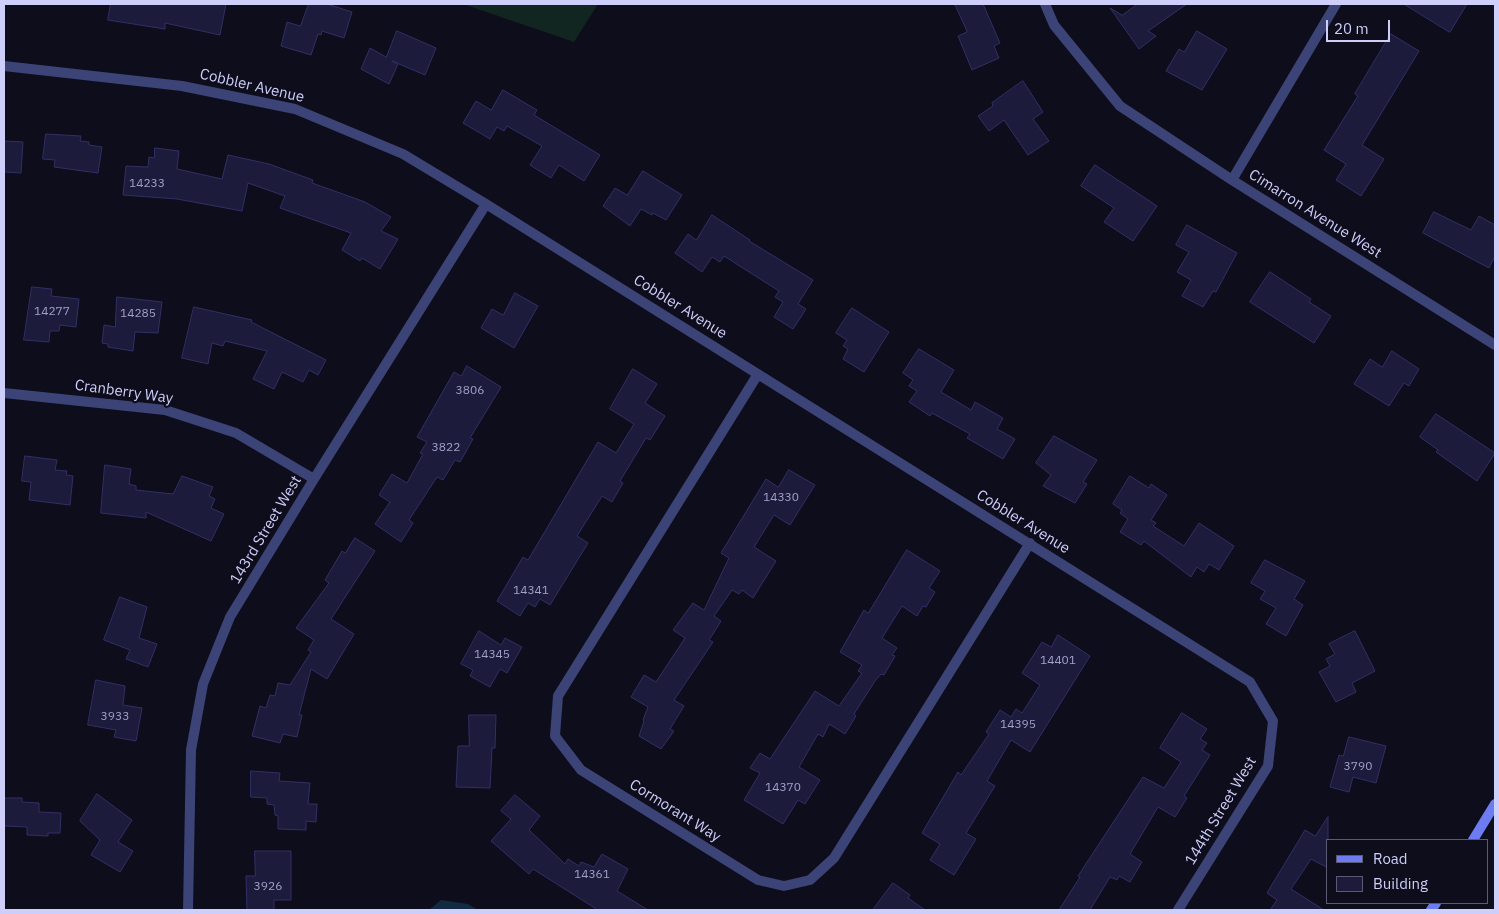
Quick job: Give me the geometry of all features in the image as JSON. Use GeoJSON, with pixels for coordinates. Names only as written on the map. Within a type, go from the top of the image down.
{"type":"FeatureCollection","features":[{"type":"Feature","properties":{"kind":"street","name":"Cimarron Avenue West"},"geometry":{"type":"LineString","coordinates":[[1045,4],[1054,25],[1120,106],[1232,180],[1495,344]]}},
{"type":"Feature","properties":{"kind":"street"},"geometry":{"type":"LineString","coordinates":[[1232,180],[1336,4]]}},
{"type":"Feature","properties":{"kind":"street","name":"Cobbler Avenue"},"geometry":{"type":"LineString","coordinates":[[4,66],[182,86],[295,109],[402,154],[486,204],[1250,682],[1273,721]]}},
{"type":"Feature","properties":{"kind":"street","name":"143rd Street West"},"geometry":{"type":"LineString","coordinates":[[188,910],[191,750],[203,684],[230,617],[486,204]]}},
{"type":"Feature","properties":{"kind":"street","name":"Cormorant Way"},"geometry":{"type":"LineString","coordinates":[[758,374],[558,696],[555,736],[581,770],[648,812],[758,880],[784,886],[810,880],[834,858],[1030,543]]}},
{"type":"Feature","properties":{"kind":"street","name":"Cranberry Way"},"geometry":{"type":"LineString","coordinates":[[4,393],[165,410],[236,433],[314,479]]}},
{"type":"Feature","properties":{"kind":"street","name":"144th Street West"},"geometry":{"type":"LineString","coordinates":[[1178,910],[1268,766],[1273,721]]}},
{"type":"Feature","properties":{"kind":"street"},"geometry":{"type":"LineString","coordinates":[[1474,839],[1495,804]]}},
{"type":"Feature","properties":{"kind":"green space"},"geometry":{"type":"Polygon","coordinates":[[[463,4],[598,4],[574,42],[463,4]]]}},
{"type":"Feature","properties":{"kind":"water"},"geometry":{"type":"Polygon","coordinates":[[[441,900],[468,904],[478,910],[429,910],[441,900]]]}},
{"type":"Feature","properties":{"kind":"building"},"geometry":{"type":"Polygon","coordinates":[[[111,4],[226,4],[220,35],[165,23],[165,29],[108,20],[111,4]]]}},
{"type":"Feature","properties":{"kind":"building"},"geometry":{"type":"Polygon","coordinates":[[[309,4],[327,4],[352,12],[344,38],[322,31],[321,35],[318,34],[311,55],[281,46],[287,22],[300,26],[309,4]]]}},
{"type":"Feature","properties":{"kind":"building"},"geometry":{"type":"Polygon","coordinates":[[[955,4],[983,4],[1000,43],[994,46],[999,58],[972,70],[958,36],[967,32],[955,4]]]}},
{"type":"Feature","properties":{"kind":"building"},"geometry":{"type":"Polygon","coordinates":[[[1138,4],[1187,4],[1148,31],[1156,36],[1139,49],[1110,8],[1122,15],[1138,4]]]}},
{"type":"Feature","properties":{"kind":"building"},"geometry":{"type":"Polygon","coordinates":[[[1404,4],[1467,4],[1450,32],[1404,4]]]}},
{"type":"Feature","properties":{"kind":"building"},"geometry":{"type":"Polygon","coordinates":[[[397,31],[436,48],[425,75],[392,61],[398,64],[389,84],[361,69],[370,48],[386,57],[397,31]]]}},
{"type":"Feature","properties":{"kind":"building"},"geometry":{"type":"Polygon","coordinates":[[[1197,31],[1227,49],[1202,90],[1166,71],[1179,49],[1184,52],[1197,31]]]}},
{"type":"Feature","properties":{"kind":"building"},"geometry":{"type":"Polygon","coordinates":[[[1391,34],[1419,51],[1362,145],[1384,159],[1361,196],[1336,180],[1346,164],[1324,150],[1358,96],[1355,94],[1391,34]]]}},
{"type":"Feature","properties":{"kind":"building"},"geometry":{"type":"Polygon","coordinates":[[[1023,81],[1043,112],[1033,119],[1049,141],[1028,155],[1004,120],[989,131],[978,116],[993,106],[992,103],[1023,81]]]}},
{"type":"Feature","properties":{"kind":"building"},"geometry":{"type":"Polygon","coordinates":[[[503,90],[537,110],[534,115],[600,155],[584,181],[559,165],[551,178],[530,165],[542,146],[507,126],[504,131],[497,127],[490,139],[463,123],[476,101],[491,110],[503,90]]]}},
{"type":"Feature","properties":{"kind":"building"},"geometry":{"type":"Polygon","coordinates":[[[46,134],[81,136],[80,141],[102,147],[98,173],[54,167],[55,160],[43,159],[46,134]]]}},
{"type":"Feature","properties":{"kind":"building"},"geometry":{"type":"Polygon","coordinates":[[[4,141],[23,142],[21,173],[4,172],[4,141]]]}},
{"type":"Feature","properties":{"kind":"building"},"geometry":{"type":"Polygon","coordinates":[[[155,148],[179,151],[177,169],[222,179],[228,155],[269,164],[313,180],[312,183],[365,202],[391,217],[381,231],[398,239],[380,269],[362,258],[360,261],[342,250],[351,233],[280,208],[285,196],[248,183],[242,211],[177,199],[123,195],[126,166],[148,167],[149,157],[154,158],[155,148]]]}},
{"type":"Feature","properties":{"kind":"building"},"geometry":{"type":"Polygon","coordinates":[[[1095,165],[1157,206],[1133,241],[1104,222],[1114,208],[1081,186],[1095,165]]]}},
{"type":"Feature","properties":{"kind":"building"},"geometry":{"type":"Polygon","coordinates":[[[643,171],[682,195],[666,220],[641,209],[630,226],[603,206],[615,188],[627,195],[643,171]]]}},
{"type":"Feature","properties":{"kind":"building"},"geometry":{"type":"Polygon","coordinates":[[[1434,212],[1471,230],[1479,216],[1495,225],[1495,256],[1489,268],[1423,233],[1434,212]]]}},
{"type":"Feature","properties":{"kind":"building"},"geometry":{"type":"Polygon","coordinates":[[[712,215],[749,241],[813,280],[798,304],[806,309],[793,329],[774,317],[783,302],[775,297],[779,291],[724,256],[720,262],[712,257],[702,272],[675,253],[688,234],[696,240],[712,215]]]}},
{"type":"Feature","properties":{"kind":"building"},"geometry":{"type":"Polygon","coordinates":[[[1187,225],[1237,253],[1216,292],[1213,291],[1203,307],[1182,296],[1191,280],[1177,272],[1189,252],[1176,245],[1187,225]]]}},
{"type":"Feature","properties":{"kind":"building"},"geometry":{"type":"Polygon","coordinates":[[[1270,272],[1311,299],[1309,302],[1331,316],[1314,343],[1250,302],[1270,272]]]}},
{"type":"Feature","properties":{"kind":"building"},"geometry":{"type":"Polygon","coordinates":[[[32,287],[52,289],[51,296],[79,299],[76,327],[60,325],[59,331],[50,331],[49,342],[24,340],[32,287]]]}},
{"type":"Feature","properties":{"kind":"building"},"geometry":{"type":"Polygon","coordinates":[[[515,293],[538,306],[514,348],[481,328],[492,309],[503,315],[515,293]]]}},
{"type":"Feature","properties":{"kind":"building"},"geometry":{"type":"Polygon","coordinates":[[[117,297],[162,302],[158,333],[135,332],[133,351],[108,347],[108,344],[102,343],[104,325],[115,327],[117,297]]]}},
{"type":"Feature","properties":{"kind":"building"},"geometry":{"type":"Polygon","coordinates":[[[194,307],[252,320],[251,322],[326,360],[318,375],[309,370],[303,382],[282,372],[274,389],[253,379],[267,351],[225,341],[223,346],[212,343],[208,364],[182,358],[194,307]]]}},
{"type":"Feature","properties":{"kind":"building"},"geometry":{"type":"Polygon","coordinates":[[[852,308],[889,332],[864,372],[843,359],[848,349],[843,346],[847,340],[836,333],[852,308]]]}},
{"type":"Feature","properties":{"kind":"building"},"geometry":{"type":"Polygon","coordinates":[[[919,349],[954,370],[941,392],[971,410],[975,402],[1003,418],[997,429],[1015,439],[1003,459],[967,438],[970,434],[932,413],[930,416],[909,402],[917,391],[909,386],[913,380],[903,373],[919,349]]]}},
{"type":"Feature","properties":{"kind":"building"},"geometry":{"type":"Polygon","coordinates":[[[1392,351],[1419,369],[1409,386],[1404,383],[1389,406],[1354,384],[1370,359],[1382,367],[1392,351]]]}},
{"type":"Feature","properties":{"kind":"building"},"geometry":{"type":"Polygon","coordinates":[[[467,366],[501,387],[470,438],[473,439],[460,462],[455,460],[443,480],[437,477],[409,520],[413,523],[401,542],[375,524],[390,502],[379,495],[392,474],[407,483],[423,454],[420,453],[427,442],[417,437],[454,372],[461,376],[467,366]]]}},
{"type":"Feature","properties":{"kind":"building"},"geometry":{"type":"Polygon","coordinates":[[[633,369],[657,384],[645,403],[665,416],[650,440],[646,438],[620,481],[623,483],[612,502],[602,496],[577,536],[588,543],[550,605],[540,599],[535,607],[528,603],[520,616],[497,601],[523,557],[528,560],[598,442],[616,453],[634,424],[610,409],[633,369]]]}},
{"type":"Feature","properties":{"kind":"building"},"geometry":{"type":"Polygon","coordinates":[[[1436,414],[1495,453],[1477,481],[1436,452],[1438,450],[1420,437],[1436,414]]]}},
{"type":"Feature","properties":{"kind":"building"},"geometry":{"type":"Polygon","coordinates":[[[1054,436],[1097,460],[1083,482],[1087,484],[1075,503],[1043,486],[1051,475],[1036,463],[1054,436]]]}},
{"type":"Feature","properties":{"kind":"building"},"geometry":{"type":"Polygon","coordinates":[[[25,456],[57,460],[55,470],[67,471],[66,475],[73,476],[70,505],[29,500],[31,482],[22,481],[25,456]]]}},
{"type":"Feature","properties":{"kind":"building"},"geometry":{"type":"Polygon","coordinates":[[[105,465],[131,469],[129,484],[136,486],[136,490],[173,494],[182,476],[213,487],[209,496],[215,499],[211,508],[224,514],[211,541],[146,512],[146,518],[101,513],[105,465]]]}},
{"type":"Feature","properties":{"kind":"building"},"geometry":{"type":"Polygon","coordinates":[[[789,470],[815,485],[790,525],[774,515],[754,547],[776,561],[753,598],[742,590],[739,594],[732,590],[714,616],[721,621],[709,640],[713,642],[674,700],[684,706],[670,729],[674,731],[661,749],[639,736],[648,707],[631,697],[644,675],[656,682],[685,638],[673,630],[693,603],[704,610],[729,558],[721,553],[766,479],[778,487],[789,470]]]}},
{"type":"Feature","properties":{"kind":"building"},"geometry":{"type":"Polygon","coordinates":[[[1130,476],[1149,488],[1151,484],[1167,495],[1151,520],[1156,523],[1153,526],[1184,546],[1199,523],[1234,546],[1219,570],[1209,564],[1204,572],[1197,567],[1191,577],[1144,541],[1141,545],[1120,532],[1128,519],[1120,513],[1122,510],[1113,504],[1130,476]]]}},
{"type":"Feature","properties":{"kind":"building"},"geometry":{"type":"Polygon","coordinates":[[[355,538],[375,551],[331,619],[354,634],[327,679],[311,669],[299,715],[302,715],[297,737],[283,734],[280,743],[252,736],[260,706],[266,708],[270,695],[275,696],[278,683],[290,685],[311,652],[308,650],[314,640],[296,628],[329,583],[325,580],[342,551],[345,553],[355,538]]]}},
{"type":"Feature","properties":{"kind":"building"},"geometry":{"type":"Polygon","coordinates":[[[907,550],[940,571],[929,588],[935,592],[926,607],[923,606],[917,616],[902,606],[882,638],[897,648],[892,655],[895,656],[884,675],[881,674],[875,681],[854,714],[856,716],[845,734],[829,724],[823,737],[818,734],[799,767],[820,780],[805,804],[798,800],[783,824],[744,800],[760,773],[750,768],[760,753],[770,759],[815,691],[839,706],[862,673],[858,671],[862,665],[840,652],[864,610],[868,613],[907,550]]]}},
{"type":"Feature","properties":{"kind":"building"},"geometry":{"type":"Polygon","coordinates":[[[1265,560],[1305,581],[1294,599],[1303,605],[1286,636],[1266,624],[1276,608],[1260,599],[1265,591],[1251,583],[1265,560]]]}},
{"type":"Feature","properties":{"kind":"building"},"geometry":{"type":"Polygon","coordinates":[[[120,597],[147,607],[139,638],[157,644],[148,667],[126,659],[130,650],[104,640],[120,597]]]}},
{"type":"Feature","properties":{"kind":"building"},"geometry":{"type":"Polygon","coordinates":[[[479,631],[501,645],[505,638],[522,647],[507,673],[500,669],[490,687],[470,676],[473,670],[461,664],[479,631]]]}},
{"type":"Feature","properties":{"kind":"building"},"geometry":{"type":"Polygon","coordinates":[[[1355,631],[1375,671],[1352,683],[1356,692],[1336,702],[1319,672],[1330,666],[1326,659],[1335,654],[1329,644],[1355,631]]]}},
{"type":"Feature","properties":{"kind":"building"},"geometry":{"type":"Polygon","coordinates":[[[1058,635],[1090,656],[1030,752],[1011,740],[987,781],[995,786],[966,833],[976,839],[954,875],[930,860],[940,844],[922,833],[958,772],[961,775],[989,734],[986,732],[1000,710],[1011,717],[1016,709],[1022,713],[1040,685],[1022,673],[1042,642],[1051,647],[1058,635]]]}},
{"type":"Feature","properties":{"kind":"building"},"geometry":{"type":"Polygon","coordinates":[[[96,680],[125,686],[123,705],[142,708],[136,741],[114,737],[116,730],[88,725],[96,680]]]}},
{"type":"Feature","properties":{"kind":"building"},"geometry":{"type":"Polygon","coordinates":[[[1182,713],[1207,729],[1200,739],[1207,743],[1202,750],[1210,755],[1184,796],[1187,798],[1175,817],[1158,807],[1130,854],[1142,862],[1130,882],[1119,876],[1117,880],[1110,877],[1090,910],[1059,910],[1080,877],[1078,876],[1143,777],[1164,788],[1181,762],[1160,748],[1182,713]]]}},
{"type":"Feature","properties":{"kind":"building"},"geometry":{"type":"Polygon","coordinates":[[[469,715],[496,715],[495,748],[492,748],[490,788],[456,787],[458,746],[469,746],[469,715]]]}},
{"type":"Feature","properties":{"kind":"building"},"geometry":{"type":"Polygon","coordinates":[[[1349,737],[1386,746],[1376,783],[1353,777],[1349,792],[1330,787],[1339,755],[1343,756],[1349,737]]]}},
{"type":"Feature","properties":{"kind":"building"},"geometry":{"type":"Polygon","coordinates":[[[251,771],[280,773],[279,781],[310,783],[308,804],[317,804],[316,822],[306,821],[306,830],[278,829],[278,816],[275,815],[274,805],[267,804],[267,798],[251,797],[251,771]]]}},
{"type":"Feature","properties":{"kind":"building"},"geometry":{"type":"Polygon","coordinates":[[[97,794],[132,820],[118,842],[133,851],[120,872],[91,855],[100,840],[80,821],[97,794]]]}},
{"type":"Feature","properties":{"kind":"building"},"geometry":{"type":"Polygon","coordinates":[[[515,795],[540,816],[529,830],[565,864],[568,859],[579,866],[581,862],[594,867],[602,854],[628,869],[617,891],[648,910],[598,910],[533,869],[529,874],[491,841],[511,819],[501,811],[515,795]]]}},
{"type":"Feature","properties":{"kind":"building"},"geometry":{"type":"Polygon","coordinates":[[[4,798],[22,798],[22,802],[39,803],[39,812],[61,813],[60,833],[48,833],[48,836],[27,835],[27,827],[4,826],[4,798]]]}},
{"type":"Feature","properties":{"kind":"building"},"geometry":{"type":"Polygon","coordinates":[[[1328,817],[1326,867],[1311,859],[1291,889],[1324,910],[1270,910],[1277,900],[1267,893],[1305,830],[1315,836],[1328,817]]]}},
{"type":"Feature","properties":{"kind":"building"},"geometry":{"type":"Polygon","coordinates":[[[255,851],[291,851],[291,900],[274,900],[274,910],[247,910],[246,876],[255,876],[255,851]]]}},
{"type":"Feature","properties":{"kind":"building"},"geometry":{"type":"Polygon","coordinates":[[[893,883],[910,895],[908,898],[925,910],[873,910],[893,883]]]}}]}
